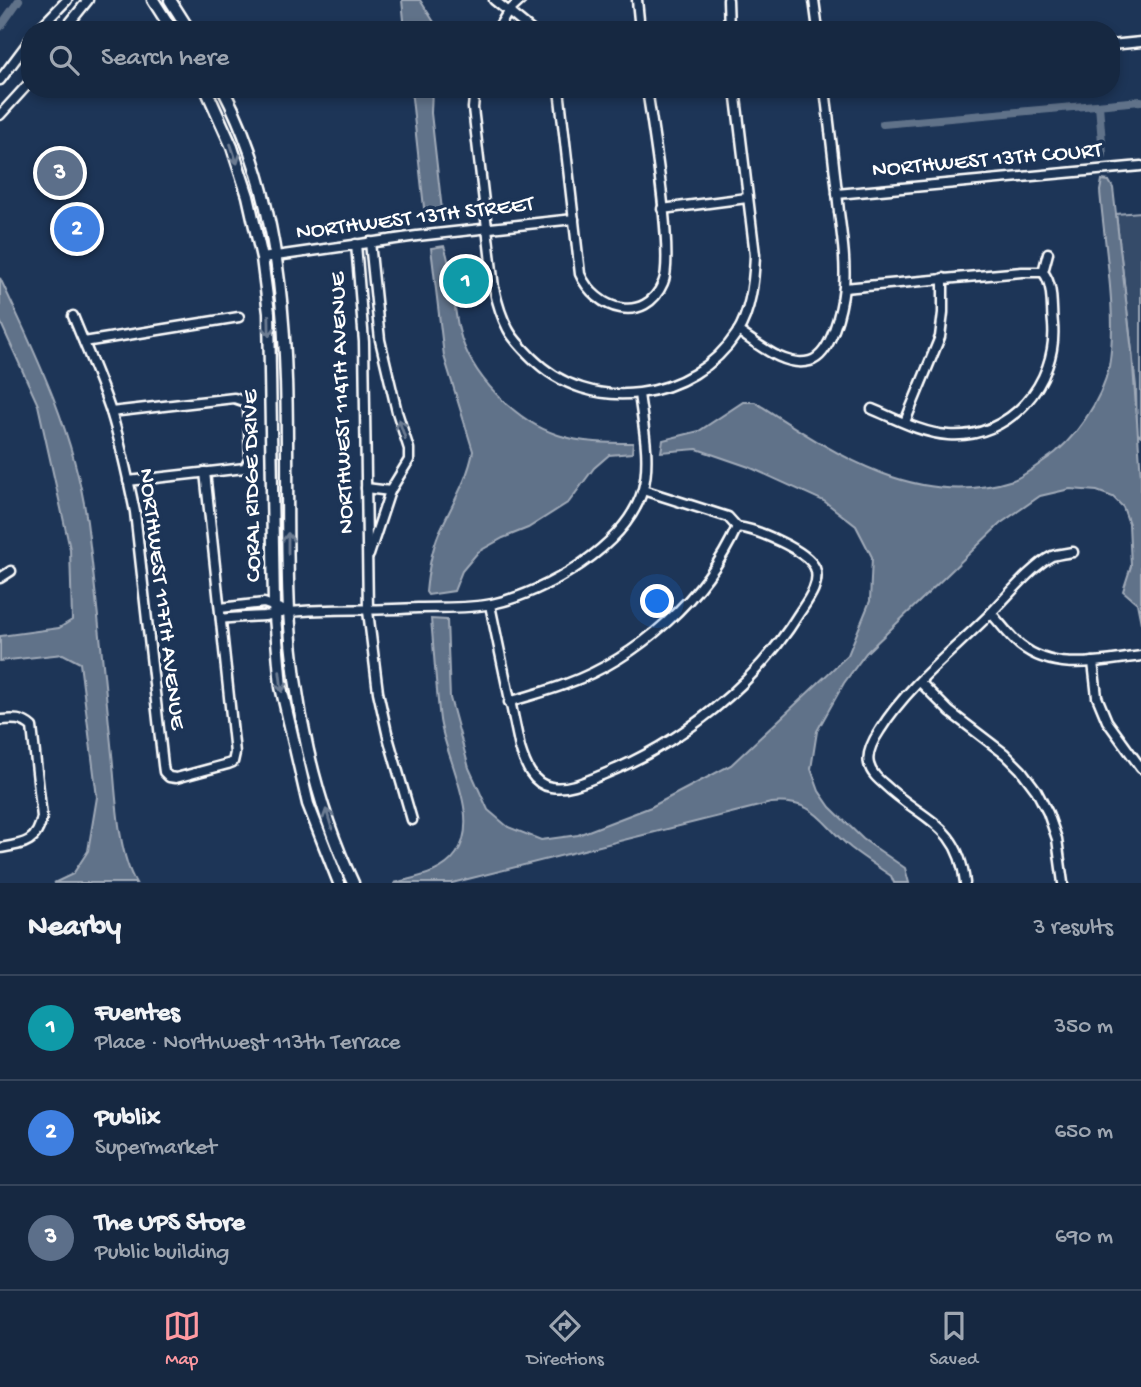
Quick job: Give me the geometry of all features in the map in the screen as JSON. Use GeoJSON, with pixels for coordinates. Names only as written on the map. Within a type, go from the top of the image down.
{"type":"FeatureCollection","features":[{"type":"Feature","properties":{"kind":"main road"},"geometry":{"type":"LineString","coordinates":[[153,0],[166,21]]}},
{"type":"Feature","properties":{"kind":"main road"},"geometry":{"type":"LineString","coordinates":[[170,0],[183,21]]}},
{"type":"Feature","properties":{"kind":"main road","name":"CORAL RIDGE DRIVE"},"geometry":{"type":"LineString","coordinates":[[210,98],[232,147],[248,196],[262,258],[269,313],[274,610],[281,687],[308,804],[339,883]]}},
{"type":"Feature","properties":{"kind":"main road","name":"CORAL RIDGE DRIVE"},"geometry":{"type":"LineString","coordinates":[[226,98],[246,142],[276,256],[285,338],[289,612],[297,695],[307,745],[331,828],[354,883]]}},
{"type":"Feature","properties":{"kind":"street"},"geometry":{"type":"LineString","coordinates":[[47,21],[67,0]]}},
{"type":"Feature","properties":{"kind":"street"},"geometry":{"type":"LineString","coordinates":[[71,21],[88,0]]}},
{"type":"Feature","properties":{"kind":"street"},"geometry":{"type":"LineString","coordinates":[[494,0],[520,21]]}},
{"type":"Feature","properties":{"kind":"street"},"geometry":{"type":"LineString","coordinates":[[502,21],[522,0]]}},
{"type":"Feature","properties":{"kind":"street"},"geometry":{"type":"LineString","coordinates":[[637,0],[639,21]]}},
{"type":"Feature","properties":{"kind":"street"},"geometry":{"type":"LineString","coordinates":[[728,0],[729,21]]}},
{"type":"Feature","properties":{"kind":"street"},"geometry":{"type":"LineString","coordinates":[[814,0],[817,21]]}},
{"type":"Feature","properties":{"kind":"street"},"geometry":{"type":"LineString","coordinates":[[1120,44],[1141,42]]}},
{"type":"Feature","properties":{"kind":"street"},"geometry":{"type":"LineString","coordinates":[[0,80],[21,52]]}},
{"type":"Feature","properties":{"kind":"street"},"geometry":{"type":"LineString","coordinates":[[0,115],[21,92]]}},
{"type":"Feature","properties":{"kind":"street"},"geometry":{"type":"LineString","coordinates":[[474,98],[494,288],[509,331],[522,348],[552,374],[572,385],[592,392],[639,394],[684,381],[703,369],[722,352],[738,331],[754,281],[755,255],[736,98]]}},
{"type":"Feature","properties":{"kind":"street"},"geometry":{"type":"LineString","coordinates":[[560,98],[580,274],[586,288],[597,299],[610,307],[627,308],[640,306],[654,296],[663,283],[667,267],[648,98]]}},
{"type":"Feature","properties":{"kind":"street"},"geometry":{"type":"LineString","coordinates":[[738,331],[783,359],[810,361],[822,355],[829,344],[844,288],[844,252],[826,98]]}},
{"type":"Feature","properties":{"kind":"street","name":"NORTHWEST 13TH COURT"},"geometry":{"type":"LineString","coordinates":[[837,194],[1141,166]]}},
{"type":"Feature","properties":{"kind":"street"},"geometry":{"type":"LineString","coordinates":[[662,209],[747,198]]}},
{"type":"Feature","properties":{"kind":"street","name":"NORTHWEST 13TH STREET"},"geometry":{"type":"LineString","coordinates":[[262,258],[370,242],[574,219]]}},
{"type":"Feature","properties":{"kind":"street","name":"NORTHWEST 114TH AVENUE"},"geometry":{"type":"LineString","coordinates":[[367,561],[390,491],[409,460],[409,449],[394,401],[380,340],[370,242]]}},
{"type":"Feature","properties":{"kind":"street","name":"NORTHWEST 114TH AVENUE"},"geometry":{"type":"LineString","coordinates":[[356,244],[364,342],[368,611],[385,726],[412,820]]}},
{"type":"Feature","properties":{"kind":"street"},"geometry":{"type":"LineString","coordinates":[[1043,272],[1048,253]]}},
{"type":"Feature","properties":{"kind":"street"},"geometry":{"type":"LineString","coordinates":[[844,288],[1022,272],[1043,272],[1049,279],[1054,333],[1052,354],[1046,374],[1031,398],[1012,416],[990,428],[951,435],[927,432],[872,409]]}},
{"type":"Feature","properties":{"kind":"street"},"geometry":{"type":"LineString","coordinates":[[905,422],[940,337],[943,278]]}},
{"type":"Feature","properties":{"kind":"street","name":"NORTHWEST 117TH AVENUE"},"geometry":{"type":"LineString","coordinates":[[73,316],[111,412],[135,512],[164,772],[169,777],[176,778],[233,762],[235,753],[221,619]]}},
{"type":"Feature","properties":{"kind":"street"},"geometry":{"type":"LineString","coordinates":[[84,342],[239,317]]}},
{"type":"Feature","properties":{"kind":"street"},"geometry":{"type":"LineString","coordinates":[[364,342],[380,340]]}},
{"type":"Feature","properties":{"kind":"street"},"geometry":{"type":"LineString","coordinates":[[205,472],[221,619],[274,610],[368,611],[490,605],[540,589],[589,558],[612,538],[630,514],[643,490],[645,444],[639,394]]}},
{"type":"Feature","properties":{"kind":"street"},"geometry":{"type":"LineString","coordinates":[[111,412],[240,400],[246,402],[248,408],[250,458],[245,468],[128,481]]}},
{"type":"Feature","properties":{"kind":"street"},"geometry":{"type":"LineString","coordinates":[[366,488],[390,491]]}},
{"type":"Feature","properties":{"kind":"street"},"geometry":{"type":"LineString","coordinates":[[490,605],[520,748],[527,768],[538,781],[550,787],[565,787],[629,764],[703,718],[746,680],[791,627],[815,585],[816,569],[803,554],[749,528],[737,527],[728,517],[643,490]]}},
{"type":"Feature","properties":{"kind":"street"},"geometry":{"type":"LineString","coordinates":[[509,702],[568,684],[634,648],[689,599],[711,572],[737,527]]}},
{"type":"Feature","properties":{"kind":"street"},"geometry":{"type":"LineString","coordinates":[[965,883],[964,869],[948,833],[899,799],[870,768],[867,758],[880,730],[920,682],[1034,571],[1052,556],[1073,552]]}},
{"type":"Feature","properties":{"kind":"street"},"geometry":{"type":"LineString","coordinates":[[0,578],[10,571]]}},
{"type":"Feature","properties":{"kind":"street"},"geometry":{"type":"LineString","coordinates":[[220,608],[264,603],[274,610]]}},
{"type":"Feature","properties":{"kind":"street"},"geometry":{"type":"LineString","coordinates":[[991,613],[1019,644],[1033,654],[1049,660],[1093,662],[1141,656]]}},
{"type":"Feature","properties":{"kind":"street"},"geometry":{"type":"LineString","coordinates":[[1093,662],[1097,697],[1107,721],[1141,768]]}},
{"type":"Feature","properties":{"kind":"street"},"geometry":{"type":"LineString","coordinates":[[920,682],[950,712],[1005,754],[1036,790],[1057,839],[1063,883]]}},
{"type":"Feature","properties":{"kind":"street"},"geometry":{"type":"LineString","coordinates":[[0,720],[26,721],[32,727],[42,817],[33,838],[14,846],[0,848]]}},
{"type":"Feature","properties":{"kind":"shaded area"},"geometry":{"type":"Polygon","coordinates":[[[402,0],[420,0],[433,21],[404,21],[402,0]]]}},
{"type":"Feature","properties":{"kind":"shaded area"},"geometry":{"type":"Polygon","coordinates":[[[412,98],[432,98],[443,219],[428,220],[425,217],[412,98]]]}},
{"type":"Feature","properties":{"kind":"shaded area"},"geometry":{"type":"Polygon","coordinates":[[[1102,180],[1109,181],[1113,188],[1132,352],[1141,477],[1141,623],[1137,603],[1123,591],[1131,566],[1129,524],[1123,507],[1113,497],[1097,491],[1070,489],[1040,496],[1001,523],[866,653],[844,683],[817,731],[811,769],[819,791],[830,807],[863,839],[905,868],[909,883],[894,883],[891,876],[851,848],[808,809],[799,805],[771,803],[452,883],[394,883],[428,874],[444,866],[456,854],[463,840],[464,807],[440,720],[431,619],[447,620],[450,698],[469,768],[488,810],[508,827],[541,840],[578,835],[651,807],[731,765],[848,655],[870,601],[872,557],[856,526],[824,501],[749,467],[697,449],[661,452],[663,440],[699,431],[743,402],[755,402],[845,457],[909,482],[943,488],[978,488],[1013,480],[1025,474],[1056,452],[1076,431],[1100,393],[1109,366],[1112,325],[1100,191],[1102,180]]]}},
{"type":"Feature","properties":{"kind":"shaded area"},"geometry":{"type":"Polygon","coordinates":[[[1141,212],[1141,436],[1137,433],[1136,386],[1116,214],[1141,212]]]}},
{"type":"Feature","properties":{"kind":"shaded area"},"geometry":{"type":"Polygon","coordinates":[[[444,246],[450,266],[459,330],[473,363],[496,394],[526,419],[558,435],[586,441],[633,443],[632,453],[609,455],[594,468],[569,502],[528,528],[478,552],[462,571],[454,591],[428,595],[427,584],[434,547],[463,483],[473,451],[444,356],[431,248],[444,246]]]}},
{"type":"Feature","properties":{"kind":"shaded area"},"geometry":{"type":"Polygon","coordinates":[[[0,278],[53,397],[74,458],[87,522],[118,821],[125,855],[136,883],[54,883],[73,874],[88,851],[97,797],[80,663],[63,654],[0,661],[0,636],[59,628],[72,620],[70,549],[38,405],[0,321],[0,278]]]}},
{"type":"Feature","properties":{"kind":"waterway"},"geometry":{"type":"LineString","coordinates":[[0,27],[19,0]]}},
{"type":"Feature","properties":{"kind":"waterway"},"geometry":{"type":"LineString","coordinates":[[883,124],[1141,101]]}},
{"type":"Feature","properties":{"kind":"waterway"},"geometry":{"type":"LineString","coordinates":[[1099,105],[1103,155]]}},
{"type":"Feature","properties":{"kind":"place","name":"The UPS Store"},"geometry":{"type":"Point","coordinates":[60,173]}},
{"type":"Feature","properties":{"kind":"place","name":"Publix"},"geometry":{"type":"Point","coordinates":[77,229]}},
{"type":"Feature","properties":{"kind":"place","name":"Fuentes"},"geometry":{"type":"Point","coordinates":[466,281]}}]}
